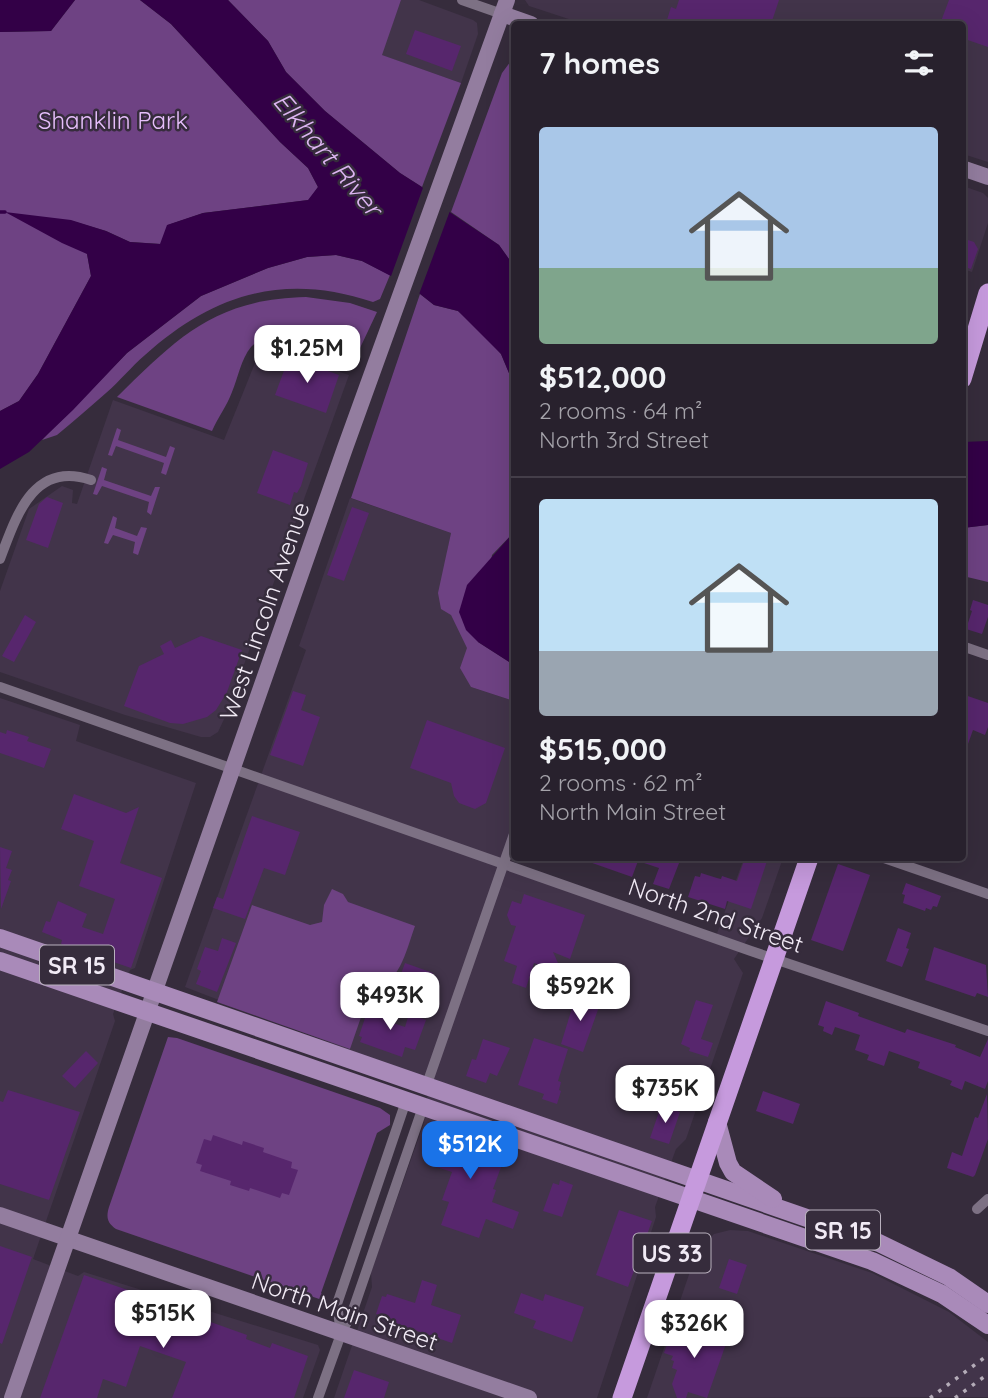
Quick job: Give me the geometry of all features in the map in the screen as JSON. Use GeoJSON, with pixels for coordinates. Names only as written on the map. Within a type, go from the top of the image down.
{"type":"FeatureCollection","features":[{"type":"Feature","properties":{"kind":"highway"},"geometry":{"type":"LineString","coordinates":[[966,366],[988,293]]}},
{"type":"Feature","properties":{"kind":"highway","name":"US 33"},"geometry":{"type":"LineString","coordinates":[[622,1398],[808,861]]}},
{"type":"Feature","properties":{"kind":"main road","name":"SR 15"},"geometry":{"type":"LineString","coordinates":[[0,938],[879,1243],[917,1260],[980,1305],[988,1325]]}},
{"type":"Feature","properties":{"kind":"main road","name":"SR 15"},"geometry":{"type":"LineString","coordinates":[[0,961],[872,1261],[980,1305]]}},
{"type":"Feature","properties":{"kind":"main road"},"geometry":{"type":"LineString","coordinates":[[717,1122],[727,1163],[733,1172],[793,1213]]}},
{"type":"Feature","properties":{"kind":"street"},"geometry":{"type":"LineString","coordinates":[[462,0],[505,7],[526,21]]}},
{"type":"Feature","properties":{"kind":"street","name":"West Lincoln Avenue"},"geometry":{"type":"LineString","coordinates":[[12,1398],[233,768],[505,7]]}},
{"type":"Feature","properties":{"kind":"street"},"geometry":{"type":"LineString","coordinates":[[966,169],[988,177]]}},
{"type":"Feature","properties":{"kind":"street"},"geometry":{"type":"LineString","coordinates":[[0,559],[24,501],[50,479],[62,475],[76,475],[91,480]]}},
{"type":"Feature","properties":{"kind":"street"},"geometry":{"type":"LineString","coordinates":[[966,647],[988,654]]}},
{"type":"Feature","properties":{"kind":"street","name":"North 2nd Street"},"geometry":{"type":"LineString","coordinates":[[0,688],[988,1031]]}},
{"type":"Feature","properties":{"kind":"street"},"geometry":{"type":"LineString","coordinates":[[427,1084],[511,844]]}},
{"type":"Feature","properties":{"kind":"street"},"geometry":{"type":"LineString","coordinates":[[893,861],[988,894]]}},
{"type":"Feature","properties":{"kind":"street"},"geometry":{"type":"LineString","coordinates":[[341,1334],[337,1304],[406,1101]]}},
{"type":"Feature","properties":{"kind":"street"},"geometry":{"type":"LineString","coordinates":[[318,1398],[341,1334],[353,1310],[424,1108]]}},
{"type":"Feature","properties":{"kind":"street"},"geometry":{"type":"LineString","coordinates":[[977,1209],[988,1199]]}},
{"type":"Feature","properties":{"kind":"street","name":"North Main Street"},"geometry":{"type":"LineString","coordinates":[[0,1216],[529,1398]]}},
{"type":"Feature","properties":{"kind":"shaded area"},"geometry":{"type":"Polygon","coordinates":[[[401,0],[419,0],[477,23],[478,34],[461,83],[381,55],[401,0]]]}},
{"type":"Feature","properties":{"kind":"shaded area"},"geometry":{"type":"Polygon","coordinates":[[[525,0],[988,0],[988,162],[966,155],[966,21],[575,21],[529,6],[525,0]]]}},
{"type":"Feature","properties":{"kind":"shaded area"},"geometry":{"type":"Polygon","coordinates":[[[966,187],[983,193],[988,198],[988,223],[972,272],[966,270],[966,187]]]}},
{"type":"Feature","properties":{"kind":"shaded area"},"geometry":{"type":"Polygon","coordinates":[[[273,349],[349,375],[218,732],[210,737],[201,737],[125,715],[0,672],[0,591],[29,509],[62,486],[73,490],[72,503],[77,504],[113,400],[224,440],[257,358],[273,349]]]}},
{"type":"Feature","properties":{"kind":"shaded area"},"geometry":{"type":"Polygon","coordinates":[[[350,498],[451,533],[447,552],[451,615],[468,648],[471,687],[511,700],[511,843],[427,1084],[399,1069],[185,987],[306,650],[299,646],[350,498]]]}},
{"type":"Feature","properties":{"kind":"shaded area"},"geometry":{"type":"Polygon","coordinates":[[[0,698],[80,725],[76,741],[196,783],[135,968],[130,970],[113,1014],[115,1021],[33,1259],[78,1276],[84,1272],[318,1345],[320,1350],[303,1398],[0,1398],[0,698]]]}},
{"type":"Feature","properties":{"kind":"shaded area"},"geometry":{"type":"Polygon","coordinates":[[[743,861],[782,861],[762,918],[734,959],[743,973],[686,1139],[676,1149],[655,1207],[656,1217],[597,1398],[334,1398],[372,1287],[371,1272],[424,1123],[429,1084],[506,866],[715,939],[743,861]]]}},
{"type":"Feature","properties":{"kind":"shaded area"},"geometry":{"type":"Polygon","coordinates":[[[730,1230],[748,1231],[872,1273],[949,1312],[988,1342],[988,1397],[647,1398],[697,1251],[714,1234],[730,1230]]]}},
{"type":"Feature","properties":{"kind":"green space","name":"Shanklin Park"},"geometry":{"type":"Polygon","coordinates":[[[75,0],[140,0],[171,24],[280,142],[308,168],[318,187],[309,200],[203,213],[168,225],[161,244],[130,242],[106,231],[72,221],[87,254],[91,276],[38,374],[19,401],[0,411],[0,32],[51,31],[75,0]]]}},
{"type":"Feature","properties":{"kind":"green space"},"geometry":{"type":"Polygon","coordinates":[[[228,0],[401,0],[382,55],[461,83],[422,187],[400,173],[325,111],[286,72],[268,41],[228,0]]]}},
{"type":"Feature","properties":{"kind":"green space"},"geometry":{"type":"Polygon","coordinates":[[[511,61],[511,262],[499,245],[451,212],[502,73],[511,61]]]}},
{"type":"Feature","properties":{"kind":"green space"},"geometry":{"type":"Polygon","coordinates":[[[336,255],[362,261],[390,275],[380,299],[373,302],[340,293],[309,289],[251,294],[224,304],[171,334],[57,435],[42,440],[127,353],[201,296],[268,268],[307,257],[336,255]]]}},
{"type":"Feature","properties":{"kind":"green space"},"geometry":{"type":"Polygon","coordinates":[[[420,294],[434,305],[458,311],[479,329],[501,354],[511,378],[511,535],[492,555],[478,642],[511,663],[511,700],[471,687],[460,668],[467,648],[451,615],[441,609],[438,593],[451,533],[351,498],[420,294]]]}},
{"type":"Feature","properties":{"kind":"green space"},"geometry":{"type":"Polygon","coordinates":[[[306,297],[350,303],[377,312],[352,365],[285,341],[260,341],[251,347],[245,357],[230,397],[212,431],[117,397],[159,356],[200,325],[247,305],[274,299],[306,297]]]}},
{"type":"Feature","properties":{"kind":"green space"},"geometry":{"type":"Polygon","coordinates":[[[117,428],[121,430],[118,440],[166,457],[170,446],[175,448],[166,475],[161,473],[164,463],[116,446],[112,456],[108,455],[117,428]]]}},
{"type":"Feature","properties":{"kind":"green space"},"geometry":{"type":"Polygon","coordinates":[[[102,467],[107,469],[104,480],[151,496],[155,487],[160,487],[151,515],[147,512],[149,502],[102,486],[97,495],[93,494],[102,467]]]}},
{"type":"Feature","properties":{"kind":"green space"},"geometry":{"type":"Polygon","coordinates":[[[113,516],[117,518],[115,528],[137,536],[141,527],[147,528],[138,555],[133,553],[135,542],[113,535],[108,544],[104,543],[113,516]]]}},
{"type":"Feature","properties":{"kind":"green space"},"geometry":{"type":"Polygon","coordinates":[[[988,525],[988,582],[966,577],[966,528],[988,525]]]}},
{"type":"Feature","properties":{"kind":"green space"},"geometry":{"type":"Polygon","coordinates":[[[332,889],[343,894],[348,902],[415,926],[395,975],[388,983],[369,994],[350,1049],[217,1002],[252,905],[310,925],[322,922],[324,905],[332,889]]]}},
{"type":"Feature","properties":{"kind":"green space"},"geometry":{"type":"Polygon","coordinates":[[[168,1037],[380,1108],[390,1115],[390,1125],[377,1133],[321,1293],[325,1301],[116,1229],[109,1222],[109,1207],[168,1037]]]}},
{"type":"Feature","properties":{"kind":"water"},"geometry":{"type":"Polygon","coordinates":[[[0,0],[75,0],[51,31],[0,32],[0,0]]]}},
{"type":"Feature","properties":{"kind":"water","name":"Elkhart River"},"geometry":{"type":"Polygon","coordinates":[[[140,0],[228,0],[268,41],[286,72],[325,111],[400,173],[422,187],[439,205],[499,245],[511,262],[511,378],[501,354],[458,311],[434,305],[410,286],[362,261],[336,255],[307,257],[268,268],[201,296],[127,353],[29,452],[0,469],[0,411],[19,401],[38,374],[91,276],[87,254],[5,212],[71,220],[130,242],[160,244],[167,225],[203,213],[308,200],[318,187],[308,168],[280,142],[171,24],[140,0]]]}},
{"type":"Feature","properties":{"kind":"water"},"geometry":{"type":"Polygon","coordinates":[[[988,441],[988,525],[966,528],[966,442],[988,441]]]}},
{"type":"Feature","properties":{"kind":"water"},"geometry":{"type":"Polygon","coordinates":[[[511,535],[511,663],[478,642],[466,630],[459,612],[467,585],[511,535]]]}},
{"type":"Feature","properties":{"kind":"pier"},"geometry":{"type":"Polygon","coordinates":[[[424,185],[451,208],[418,297],[390,279],[424,185]]]}},
{"type":"Feature","properties":{"kind":"building"},"geometry":{"type":"Polygon","coordinates":[[[679,0],[779,0],[772,21],[667,20],[671,7],[676,9],[679,0]]]}},
{"type":"Feature","properties":{"kind":"building"},"geometry":{"type":"Polygon","coordinates":[[[949,0],[988,0],[988,47],[966,39],[966,21],[941,21],[949,0]]]}},
{"type":"Feature","properties":{"kind":"building"},"geometry":{"type":"Polygon","coordinates":[[[415,30],[461,46],[452,71],[406,54],[415,30]]]}},
{"type":"Feature","properties":{"kind":"building"},"geometry":{"type":"Polygon","coordinates":[[[966,239],[974,242],[978,249],[971,269],[966,267],[966,239]]]}},
{"type":"Feature","properties":{"kind":"building"},"geometry":{"type":"Polygon","coordinates":[[[289,357],[339,375],[326,413],[275,395],[289,357]]]}},
{"type":"Feature","properties":{"kind":"building"},"geometry":{"type":"Polygon","coordinates":[[[273,450],[308,463],[301,486],[297,493],[294,492],[290,505],[257,493],[273,450]]]}},
{"type":"Feature","properties":{"kind":"building"},"geometry":{"type":"Polygon","coordinates":[[[47,497],[63,503],[48,548],[26,540],[39,504],[47,497]]]}},
{"type":"Feature","properties":{"kind":"building"},"geometry":{"type":"Polygon","coordinates":[[[352,507],[369,513],[344,581],[327,575],[352,507]]]}},
{"type":"Feature","properties":{"kind":"building"},"geometry":{"type":"Polygon","coordinates":[[[973,600],[988,605],[988,617],[982,634],[966,629],[973,600]]]}},
{"type":"Feature","properties":{"kind":"building"},"geometry":{"type":"Polygon","coordinates":[[[25,615],[36,622],[14,662],[2,656],[25,615]]]}},
{"type":"Feature","properties":{"kind":"building"},"geometry":{"type":"Polygon","coordinates":[[[201,636],[242,650],[227,692],[216,710],[207,717],[183,724],[170,723],[124,706],[139,666],[164,654],[160,646],[171,640],[175,648],[201,636]]]}},
{"type":"Feature","properties":{"kind":"building"},"geometry":{"type":"Polygon","coordinates":[[[293,691],[306,695],[301,710],[320,717],[303,766],[270,755],[293,691]]]}},
{"type":"Feature","properties":{"kind":"building"},"geometry":{"type":"Polygon","coordinates":[[[966,695],[988,703],[988,727],[985,735],[973,730],[966,749],[966,695]]]}},
{"type":"Feature","properties":{"kind":"building"},"geometry":{"type":"Polygon","coordinates":[[[427,720],[505,748],[486,803],[475,809],[459,803],[451,783],[410,768],[427,720]]]}},
{"type":"Feature","properties":{"kind":"building"},"geometry":{"type":"Polygon","coordinates":[[[7,730],[29,737],[27,741],[51,749],[44,768],[0,753],[0,732],[6,734],[7,730]]]}},
{"type":"Feature","properties":{"kind":"building"},"geometry":{"type":"Polygon","coordinates":[[[74,794],[126,813],[139,807],[120,863],[162,878],[131,968],[61,944],[62,940],[42,932],[46,921],[50,922],[58,901],[87,914],[82,927],[103,934],[115,899],[79,886],[94,841],[61,829],[74,794]]]}},
{"type":"Feature","properties":{"kind":"building"},"geometry":{"type":"Polygon","coordinates":[[[252,816],[300,832],[285,875],[264,868],[245,919],[213,908],[217,897],[223,899],[252,816]]]}},
{"type":"Feature","properties":{"kind":"building"},"geometry":{"type":"Polygon","coordinates":[[[0,847],[12,851],[6,868],[12,870],[8,880],[11,881],[1,909],[0,847]]]}},
{"type":"Feature","properties":{"kind":"building"},"geometry":{"type":"Polygon","coordinates":[[[587,861],[638,861],[632,877],[587,861]]]}},
{"type":"Feature","properties":{"kind":"building"},"geometry":{"type":"Polygon","coordinates":[[[638,861],[680,861],[669,889],[653,884],[659,868],[638,861]]]}},
{"type":"Feature","properties":{"kind":"building"},"geometry":{"type":"Polygon","coordinates":[[[744,861],[767,861],[751,909],[727,901],[725,909],[688,897],[695,876],[700,877],[701,873],[737,881],[744,861]]]}},
{"type":"Feature","properties":{"kind":"building"},"geometry":{"type":"Polygon","coordinates":[[[838,864],[870,875],[843,951],[811,940],[838,864]]]}},
{"type":"Feature","properties":{"kind":"building"},"geometry":{"type":"Polygon","coordinates":[[[906,883],[941,896],[937,907],[933,906],[931,910],[926,908],[925,911],[903,903],[905,895],[902,894],[906,883]]]}},
{"type":"Feature","properties":{"kind":"building"},"geometry":{"type":"Polygon","coordinates":[[[524,894],[585,915],[570,959],[553,952],[568,985],[559,989],[549,968],[534,963],[526,988],[512,983],[517,966],[504,961],[516,926],[511,925],[507,915],[512,901],[521,904],[524,894]]]}},
{"type":"Feature","properties":{"kind":"building"},"geometry":{"type":"Polygon","coordinates":[[[898,928],[911,933],[906,948],[909,949],[902,967],[886,961],[898,928]]]}},
{"type":"Feature","properties":{"kind":"building"},"geometry":{"type":"Polygon","coordinates":[[[222,938],[236,943],[217,992],[196,984],[201,971],[197,969],[205,947],[218,951],[222,938]]]}},
{"type":"Feature","properties":{"kind":"building"},"geometry":{"type":"Polygon","coordinates":[[[934,947],[986,965],[988,997],[977,993],[975,997],[925,980],[934,947]]]}},
{"type":"Feature","properties":{"kind":"building"},"geometry":{"type":"Polygon","coordinates":[[[405,963],[433,973],[428,986],[434,988],[431,997],[397,985],[405,963]]]}},
{"type":"Feature","properties":{"kind":"building"},"geometry":{"type":"Polygon","coordinates":[[[576,995],[600,1004],[583,1052],[561,1044],[576,995]]]}},
{"type":"Feature","properties":{"kind":"building"},"geometry":{"type":"Polygon","coordinates":[[[696,1000],[713,1005],[701,1039],[713,1043],[708,1057],[689,1051],[690,1048],[681,1044],[696,1000]]]}},
{"type":"Feature","properties":{"kind":"building"},"geometry":{"type":"Polygon","coordinates":[[[826,1001],[859,1013],[858,1016],[905,1033],[907,1029],[956,1045],[955,1047],[980,1057],[988,1039],[988,1081],[985,1089],[965,1081],[962,1090],[950,1085],[952,1081],[918,1068],[920,1062],[889,1051],[884,1066],[867,1060],[869,1055],[855,1050],[860,1035],[835,1027],[832,1035],[818,1025],[826,1001]]]}},
{"type":"Feature","properties":{"kind":"building"},"geometry":{"type":"Polygon","coordinates":[[[370,1003],[388,1009],[384,1020],[405,1027],[409,1014],[426,1020],[415,1050],[405,1047],[402,1057],[360,1042],[362,1037],[359,1036],[370,1003]]]}},
{"type":"Feature","properties":{"kind":"building"},"geometry":{"type":"Polygon","coordinates":[[[534,1038],[568,1049],[558,1081],[561,1082],[561,1091],[557,1104],[542,1099],[544,1094],[518,1085],[534,1038]]]}},
{"type":"Feature","properties":{"kind":"building"},"geometry":{"type":"Polygon","coordinates":[[[483,1039],[510,1048],[497,1076],[490,1073],[486,1083],[466,1076],[472,1059],[476,1060],[483,1039]]]}},
{"type":"Feature","properties":{"kind":"building"},"geometry":{"type":"Polygon","coordinates":[[[86,1051],[98,1063],[75,1088],[62,1076],[86,1051]]]}},
{"type":"Feature","properties":{"kind":"building"},"geometry":{"type":"Polygon","coordinates":[[[8,1090],[80,1112],[49,1200],[0,1184],[0,1101],[3,1102],[8,1090]]]}},
{"type":"Feature","properties":{"kind":"building"},"geometry":{"type":"Polygon","coordinates":[[[763,1091],[800,1104],[793,1124],[756,1111],[763,1091]]]}},
{"type":"Feature","properties":{"kind":"building"},"geometry":{"type":"Polygon","coordinates":[[[987,1094],[988,1139],[973,1177],[947,1168],[952,1152],[962,1156],[975,1117],[978,1118],[987,1094]]]}},
{"type":"Feature","properties":{"kind":"building"},"geometry":{"type":"Polygon","coordinates":[[[661,1106],[680,1112],[669,1144],[650,1138],[661,1106]]]}},
{"type":"Feature","properties":{"kind":"building"},"geometry":{"type":"Polygon","coordinates":[[[441,1125],[508,1148],[493,1189],[496,1190],[492,1202],[519,1212],[513,1229],[486,1219],[479,1238],[441,1225],[449,1202],[442,1200],[452,1172],[427,1164],[436,1128],[439,1129],[441,1125]]]}},
{"type":"Feature","properties":{"kind":"building"},"geometry":{"type":"Polygon","coordinates":[[[213,1135],[242,1145],[243,1141],[264,1148],[263,1152],[292,1162],[291,1168],[298,1170],[289,1195],[282,1193],[280,1198],[250,1188],[249,1191],[230,1185],[231,1181],[200,1171],[202,1165],[196,1163],[204,1139],[211,1141],[213,1135]]]}},
{"type":"Feature","properties":{"kind":"building"},"geometry":{"type":"Polygon","coordinates":[[[560,1180],[573,1185],[562,1217],[543,1211],[553,1183],[559,1185],[560,1180]]]}},
{"type":"Feature","properties":{"kind":"building"},"geometry":{"type":"Polygon","coordinates":[[[619,1210],[652,1221],[628,1287],[596,1275],[619,1210]]]}},
{"type":"Feature","properties":{"kind":"building"},"geometry":{"type":"Polygon","coordinates":[[[0,1246],[32,1257],[2,1344],[0,1343],[0,1246]]]}},
{"type":"Feature","properties":{"kind":"building"},"geometry":{"type":"Polygon","coordinates":[[[729,1259],[747,1265],[737,1294],[719,1288],[729,1259]]]}},
{"type":"Feature","properties":{"kind":"building"},"geometry":{"type":"Polygon","coordinates":[[[84,1275],[192,1312],[191,1315],[247,1335],[246,1339],[270,1348],[272,1343],[308,1356],[294,1398],[172,1398],[186,1362],[140,1346],[126,1387],[103,1379],[97,1398],[40,1398],[84,1275]]]}},
{"type":"Feature","properties":{"kind":"building"},"geometry":{"type":"Polygon","coordinates":[[[422,1280],[437,1285],[431,1305],[461,1315],[452,1343],[379,1318],[380,1315],[376,1314],[382,1296],[386,1297],[387,1294],[415,1303],[422,1280]]]}},
{"type":"Feature","properties":{"kind":"building"},"geometry":{"type":"Polygon","coordinates":[[[521,1293],[543,1301],[545,1294],[584,1307],[572,1342],[533,1328],[536,1321],[514,1313],[521,1293]]]}},
{"type":"Feature","properties":{"kind":"building"},"geometry":{"type":"Polygon","coordinates":[[[674,1324],[728,1338],[707,1398],[688,1392],[686,1398],[677,1398],[672,1384],[677,1370],[672,1368],[673,1356],[664,1353],[674,1324]]]}},
{"type":"Feature","properties":{"kind":"building"},"geometry":{"type":"Polygon","coordinates":[[[354,1370],[389,1382],[384,1398],[344,1398],[354,1370]]]}},
{"type":"Feature","properties":{"kind":"waterway"},"geometry":{"type":"LineString","coordinates":[[0,212],[5,212]]}},
{"type":"Feature","properties":{"kind":"railway"},"geometry":{"type":"LineString","coordinates":[[930,1398],[988,1355]]}},
{"type":"Feature","properties":{"kind":"railway"},"geometry":{"type":"LineString","coordinates":[[955,1398],[988,1374]]}}]}
